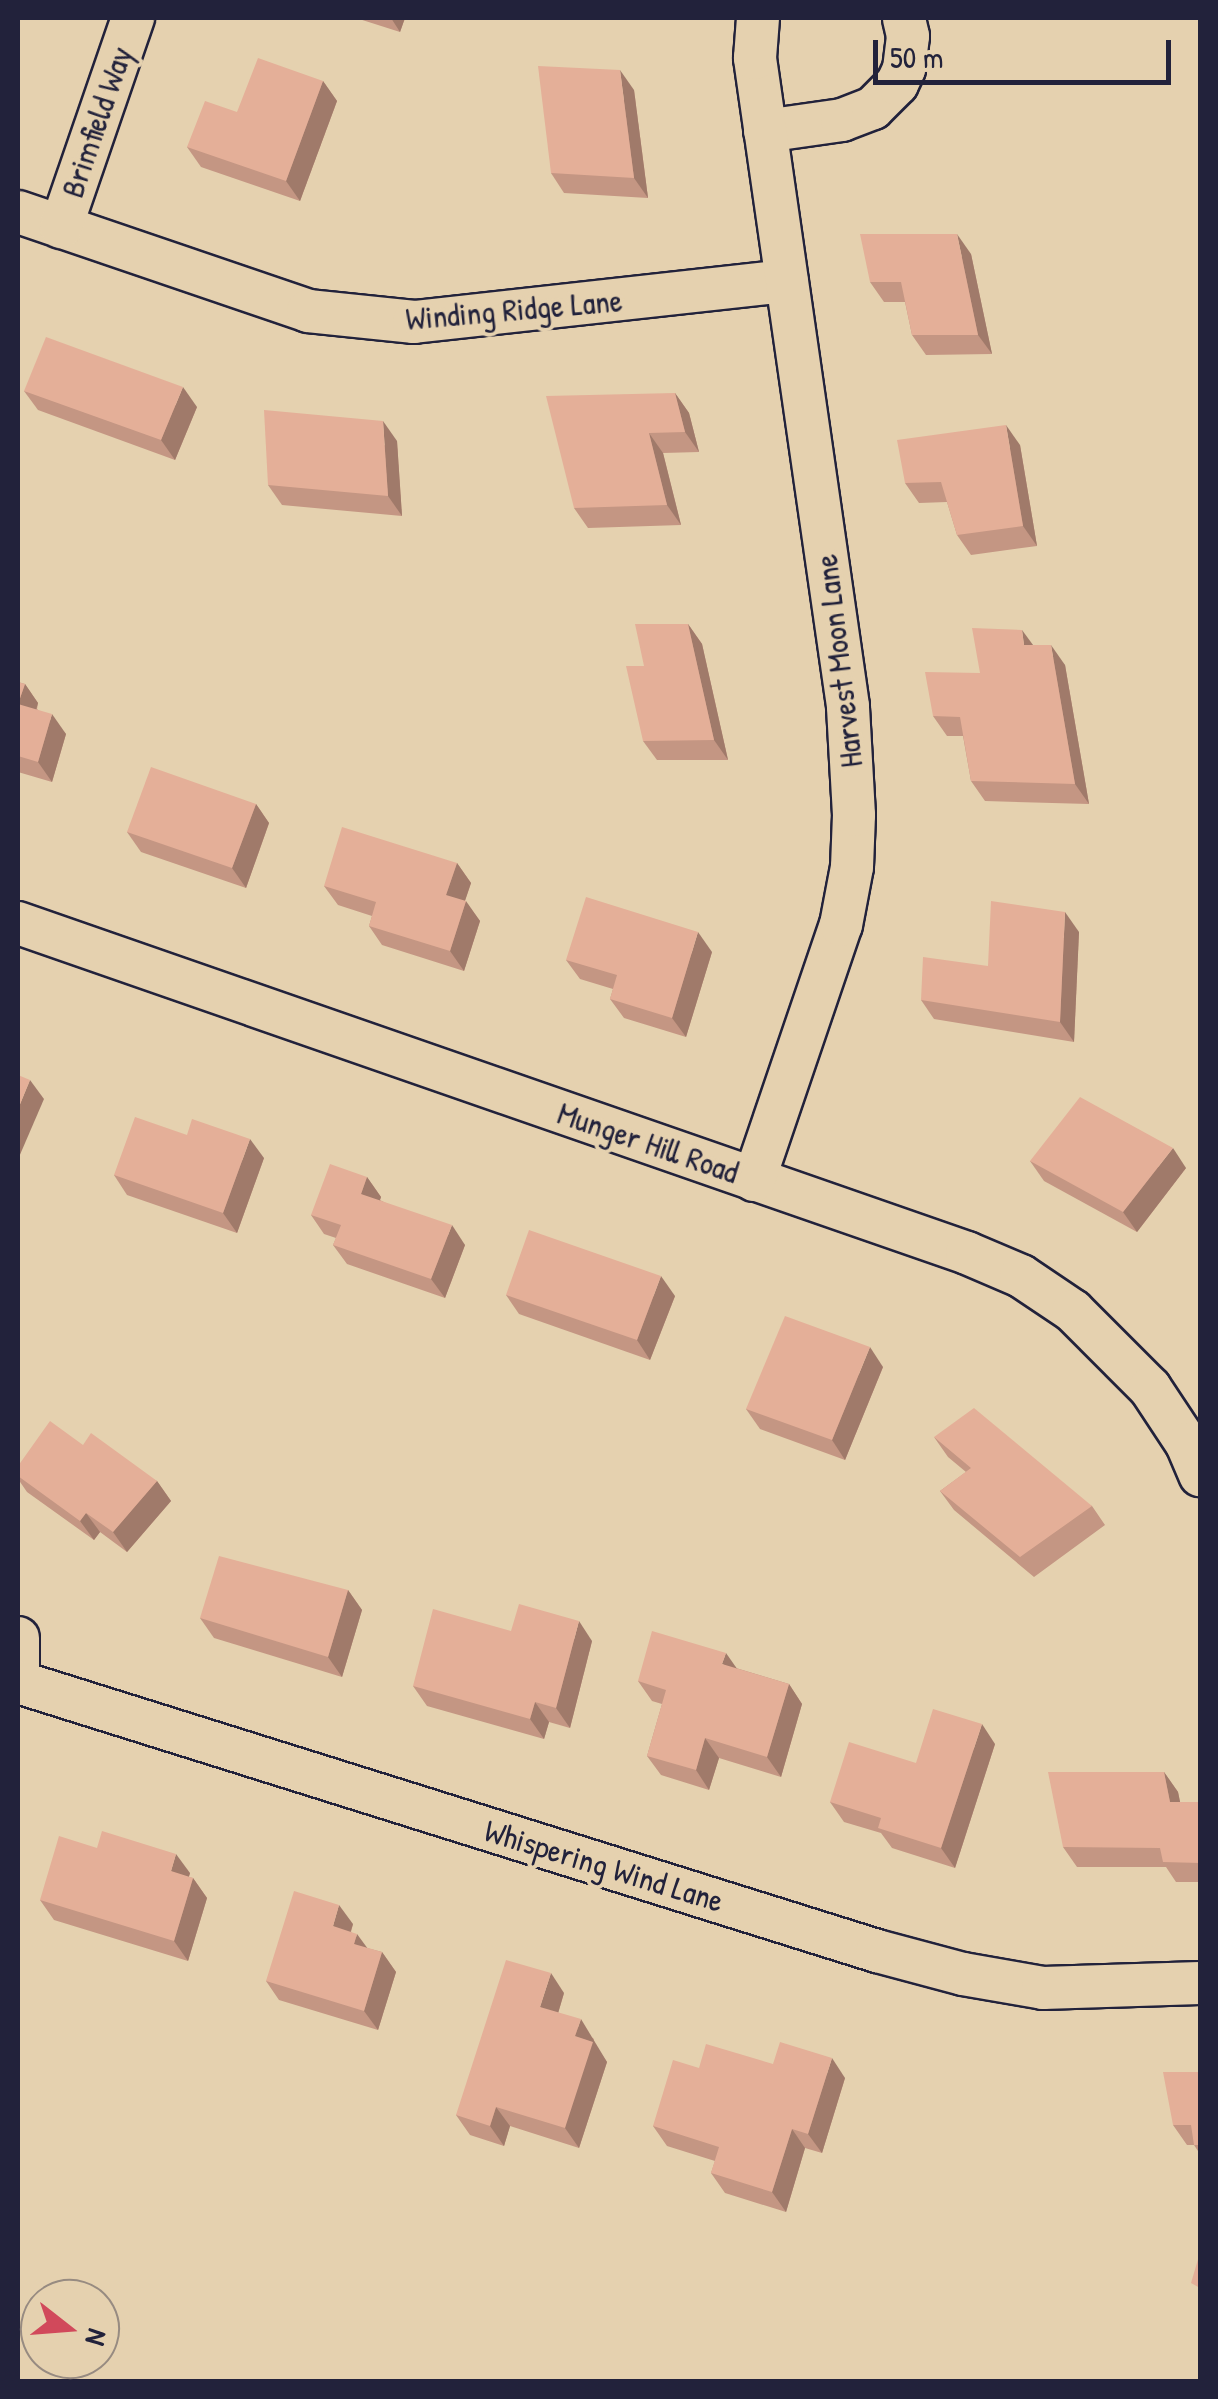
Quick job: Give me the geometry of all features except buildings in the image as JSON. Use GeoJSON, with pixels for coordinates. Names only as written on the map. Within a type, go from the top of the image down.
{"type":"FeatureCollection","features":[{"type":"Feature","properties":{"kind":"street","name":"Brimfield Way"},"geometry":{"type":"LineString","coordinates":[[61,227],[133,18]]}},
{"type":"Feature","properties":{"kind":"street","name":"Harvest Moon Lane"},"geometry":{"type":"LineString","coordinates":[[754,1180],[841,925],[852,867],[854,814],[848,706],[765,131],[754,42],[758,18]]}},
{"type":"Feature","properties":{"kind":"street"},"geometry":{"type":"LineString","coordinates":[[765,131],[842,120],[873,108],[897,84],[904,69],[908,36],[904,18]]}},
{"type":"Feature","properties":{"kind":"street","name":"Winding Ridge Lane"},"geometry":{"type":"LineString","coordinates":[[18,212],[308,310],[414,322],[787,281]]}},
{"type":"Feature","properties":{"kind":"street","name":"Munger Hill Road"},"geometry":{"type":"LineString","coordinates":[[18,924],[968,1252],[1021,1276],[1073,1311],[1137,1374],[1187,1444],[1200,1475]]}},
{"type":"Feature","properties":{"kind":"street","name":"Whispering Wind Lane"},"geometry":{"type":"LineString","coordinates":[[18,1638],[18,1680],[877,1952],[963,1974],[1044,1988],[1200,1982]]}}]}
